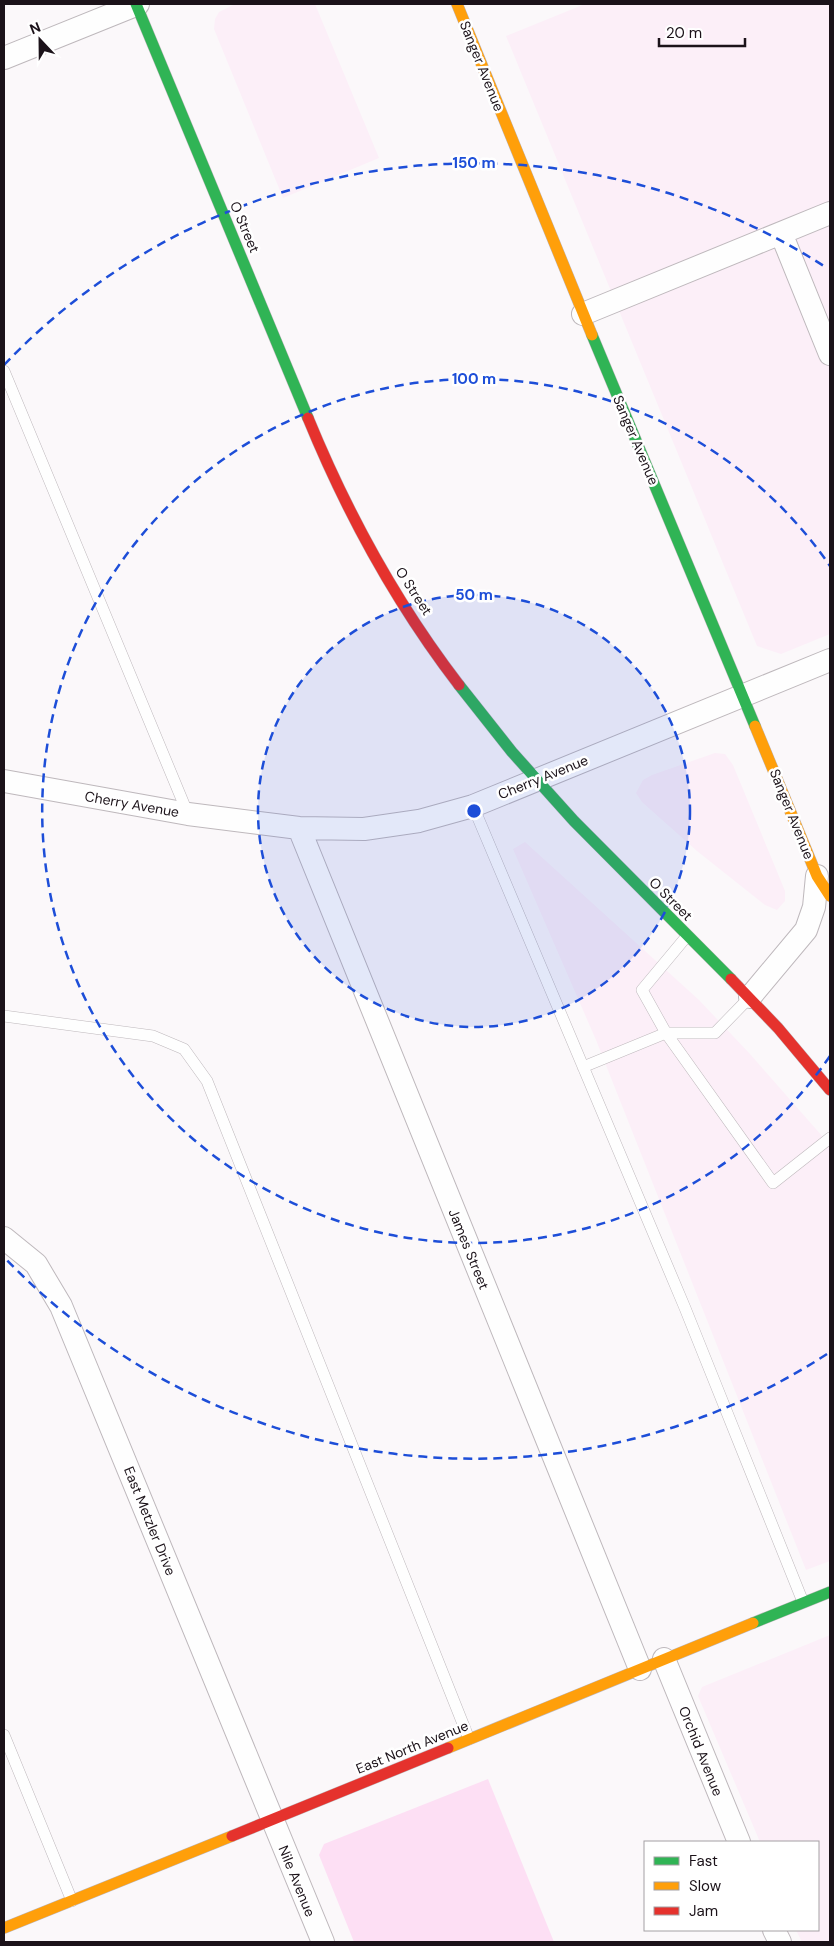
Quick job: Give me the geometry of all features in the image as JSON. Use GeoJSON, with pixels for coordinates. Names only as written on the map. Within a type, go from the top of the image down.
{"type":"FeatureCollection","features":[{"type":"Feature","properties":{"kind":"street"},"geometry":{"type":"LineString","coordinates":[[4,58],[136,4]]}},
{"type":"Feature","properties":{"kind":"street","name":"O Street"},"geometry":{"type":"LineString","coordinates":[[136,4],[318,442],[350,512],[378,563],[453,677],[537,780],[605,854],[750,997],[830,1090]]}},
{"type":"Feature","properties":{"kind":"street","name":"Sanger Avenue"},"geometry":{"type":"LineString","coordinates":[[457,4],[583,314],[817,876],[830,896]]}},
{"type":"Feature","properties":{"kind":"street"},"geometry":{"type":"LineString","coordinates":[[583,314],[830,213]]}},
{"type":"Feature","properties":{"kind":"street"},"geometry":{"type":"LineString","coordinates":[[781,233],[830,354]]}},
{"type":"Feature","properties":{"kind":"street","name":"Cherry Avenue"},"geometry":{"type":"LineString","coordinates":[[4,781],[188,814],[299,828],[364,829],[420,821],[473,806],[830,660]]}},
{"type":"Feature","properties":{"kind":"street","name":"James Street"},"geometry":{"type":"LineString","coordinates":[[299,828],[640,1669]]}},
{"type":"Feature","properties":{"kind":"street","name":"Sanger Avenue"},"geometry":{"type":"LineString","coordinates":[[750,997],[806,930],[814,907],[817,876]]}},
{"type":"Feature","properties":{"kind":"street","name":"East Metzler Drive"},"geometry":{"type":"LineString","coordinates":[[4,1238],[36,1264],[61,1306],[272,1820]]}},
{"type":"Feature","properties":{"kind":"street","name":"East North Avenue"},"geometry":{"type":"LineString","coordinates":[[4,1928],[830,1592]]}},
{"type":"Feature","properties":{"kind":"street","name":"Orchid Avenue"},"geometry":{"type":"LineString","coordinates":[[664,1659],[739,1841]]}},
{"type":"Feature","properties":{"kind":"street","name":"Nile Avenue"},"geometry":{"type":"LineString","coordinates":[[272,1820],[323,1942]]}},
{"type":"Feature","properties":{"kind":"lane"},"geometry":{"type":"LineString","coordinates":[[4,371],[188,814]]}},
{"type":"Feature","properties":{"kind":"lane"},"geometry":{"type":"LineString","coordinates":[[473,806],[685,1308],[804,1602]]}},
{"type":"Feature","properties":{"kind":"lane"},"geometry":{"type":"LineString","coordinates":[[687,936],[642,990],[666,1033],[773,1183],[830,1138]]}},
{"type":"Feature","properties":{"kind":"lane"},"geometry":{"type":"LineString","coordinates":[[584,1067],[666,1033],[715,1033],[750,997]]}},
{"type":"Feature","properties":{"kind":"lane"},"geometry":{"type":"LineString","coordinates":[[4,1016],[153,1036],[184,1049],[207,1081],[470,1739]]}},
{"type":"Feature","properties":{"kind":"lane"},"geometry":{"type":"LineString","coordinates":[[4,1735],[72,1900]]}},
{"type":"Feature","properties":{"kind":"shaded area"},"geometry":{"type":"Polygon","coordinates":[[[235,4],[315,4],[379,158],[283,198],[214,29],[215,19],[219,12],[235,4]]]}},
{"type":"Feature","properties":{"kind":"shaded area"},"geometry":{"type":"Polygon","coordinates":[[[585,4],[830,4],[830,634],[781,654],[757,646],[506,36],[585,4]]]}},
{"type":"Feature","properties":{"kind":"shaded area"},"geometry":{"type":"Polygon","coordinates":[[[715,753],[725,754],[733,765],[785,891],[785,901],[777,910],[765,905],[697,851],[642,802],[636,793],[643,780],[652,775],[715,753]]]}},
{"type":"Feature","properties":{"kind":"shaded area"},"geometry":{"type":"Polygon","coordinates":[[[525,842],[699,1000],[750,1054],[830,1145],[830,1561],[806,1570],[596,1040],[513,849],[525,842]]]}},
{"type":"Feature","properties":{"kind":"shaded area"},"geometry":{"type":"Polygon","coordinates":[[[830,1635],[830,1942],[802,1942],[796,1931],[819,1931],[819,1841],[760,1841],[698,1696],[702,1687],[830,1635]]]}},
{"type":"Feature","properties":{"kind":"shaded area"},"geometry":{"type":"Polygon","coordinates":[[[488,1779],[554,1942],[354,1942],[319,1855],[324,1844],[488,1779]]]}},
{"type":"Feature","properties":{"kind":"traffic: fast"},"geometry":{"type":"LineString","coordinates":[[136,4],[308,418]]}},
{"type":"Feature","properties":{"kind":"traffic: fast"},"geometry":{"type":"LineString","coordinates":[[592,335],[755,726]]}},
{"type":"Feature","properties":{"kind":"traffic: fast"},"geometry":{"type":"LineString","coordinates":[[459,685],[512,752],[574,821],[731,979]]}},
{"type":"Feature","properties":{"kind":"traffic: fast"},"geometry":{"type":"LineString","coordinates":[[753,1623],[830,1592]]}},
{"type":"Feature","properties":{"kind":"traffic: slow"},"geometry":{"type":"LineString","coordinates":[[457,4],[592,335]]}},
{"type":"Feature","properties":{"kind":"traffic: slow"},"geometry":{"type":"LineString","coordinates":[[755,726],[817,876],[830,896]]}},
{"type":"Feature","properties":{"kind":"traffic: slow"},"geometry":{"type":"LineString","coordinates":[[448,1748],[753,1623]]}},
{"type":"Feature","properties":{"kind":"traffic: slow"},"geometry":{"type":"LineString","coordinates":[[4,1928],[232,1836]]}},
{"type":"Feature","properties":{"kind":"traffic: jam"},"geometry":{"type":"LineString","coordinates":[[308,418],[339,488],[374,556],[414,622],[459,685]]}},
{"type":"Feature","properties":{"kind":"traffic: jam"},"geometry":{"type":"LineString","coordinates":[[731,979],[778,1028],[830,1090]]}},
{"type":"Feature","properties":{"kind":"traffic: jam"},"geometry":{"type":"LineString","coordinates":[[232,1836],[448,1748]]}}]}
